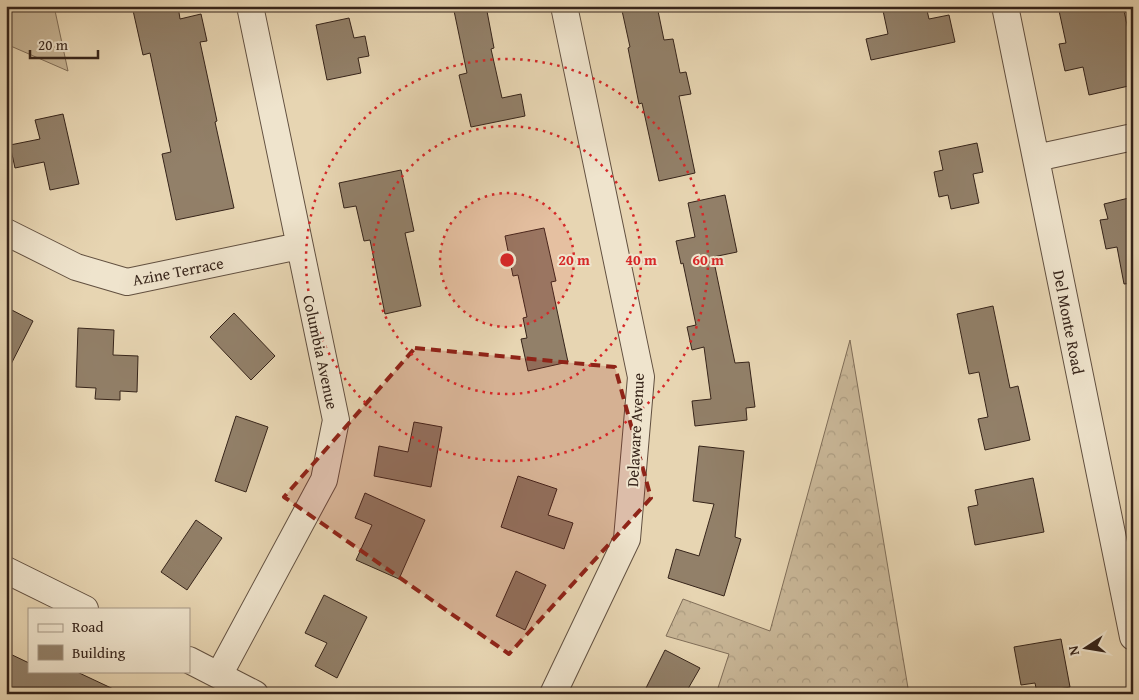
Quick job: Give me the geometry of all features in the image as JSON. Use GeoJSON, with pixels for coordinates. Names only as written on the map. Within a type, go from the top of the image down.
{"type":"FeatureCollection","features":[{"type":"Feature","properties":{"kind":"street","name":"Columbia Avenue"},"geometry":{"type":"LineString","coordinates":[[219,675],[324,480],[336,420],[250,6]]}},
{"type":"Feature","properties":{"kind":"street","name":"Delaware Avenue"},"geometry":{"type":"LineString","coordinates":[[553,694],[627,539],[641,377],[564,6]]}},
{"type":"Feature","properties":{"kind":"street","name":"Del Monte Road"},"geometry":{"type":"LineString","coordinates":[[1005,6],[1133,637]]}},
{"type":"Feature","properties":{"kind":"street"},"geometry":{"type":"LineString","coordinates":[[1036,158],[1133,137]]}},
{"type":"Feature","properties":{"kind":"street","name":"Azine Terrace"},"geometry":{"type":"LineString","coordinates":[[6,232],[76,267],[127,282],[299,246]]}},
{"type":"Feature","properties":{"kind":"street"},"geometry":{"type":"LineString","coordinates":[[6,570],[83,608]]}},
{"type":"Feature","properties":{"kind":"street"},"geometry":{"type":"LineString","coordinates":[[190,660],[255,694]]}},
{"type":"Feature","properties":{"kind":"highlighted area"},"geometry":{"type":"Polygon","coordinates":[[[415,348],[615,367],[651,498],[509,654],[284,497],[415,348]]]}},
{"type":"Feature","properties":{"kind":"green space"},"geometry":{"type":"Polygon","coordinates":[[[6,6],[54,6],[68,71],[6,44],[6,6]]]}},
{"type":"Feature","properties":{"kind":"green space"},"geometry":{"type":"Polygon","coordinates":[[[850,340],[909,694],[716,694],[729,654],[666,636],[683,599],[770,631],[850,340]]]}},
{"type":"Feature","properties":{"kind":"building"},"geometry":{"type":"Polygon","coordinates":[[[132,6],[178,6],[180,19],[201,14],[207,41],[200,42],[234,208],[176,220],[162,154],[171,152],[150,53],[143,55],[132,6]]]}},
{"type":"Feature","properties":{"kind":"building"},"geometry":{"type":"Polygon","coordinates":[[[453,6],[486,6],[494,48],[491,49],[502,98],[521,94],[525,116],[471,127],[459,75],[467,73],[453,6]]]}},
{"type":"Feature","properties":{"kind":"building"},"geometry":{"type":"Polygon","coordinates":[[[621,6],[657,6],[664,40],[673,39],[680,73],[686,72],[691,94],[679,96],[695,173],[659,181],[642,103],[639,104],[621,6]]]}},
{"type":"Feature","properties":{"kind":"building"},"geometry":{"type":"Polygon","coordinates":[[[882,6],[926,6],[929,19],[949,15],[955,42],[871,60],[866,39],[888,34],[882,6]]]}},
{"type":"Feature","properties":{"kind":"building"},"geometry":{"type":"Polygon","coordinates":[[[1058,6],[1123,6],[1133,53],[1133,85],[1089,95],[1083,67],[1065,71],[1059,44],[1066,43],[1058,6]]]}},
{"type":"Feature","properties":{"kind":"building"},"geometry":{"type":"Polygon","coordinates":[[[349,18],[354,38],[365,36],[369,56],[358,58],[361,73],[327,80],[316,25],[349,18]]]}},
{"type":"Feature","properties":{"kind":"building"},"geometry":{"type":"Polygon","coordinates":[[[63,114],[79,184],[50,190],[44,162],[15,168],[10,145],[40,139],[35,120],[63,114]]]}},
{"type":"Feature","properties":{"kind":"building"},"geometry":{"type":"Polygon","coordinates":[[[977,143],[983,172],[973,174],[979,203],[951,209],[948,195],[939,197],[934,172],[943,170],[939,151],[977,143]]]}},
{"type":"Feature","properties":{"kind":"building"},"geometry":{"type":"Polygon","coordinates":[[[401,170],[414,231],[405,233],[421,306],[385,314],[370,240],[364,241],[356,206],[344,208],[339,183],[401,170]]]}},
{"type":"Feature","properties":{"kind":"building"},"geometry":{"type":"Polygon","coordinates":[[[725,195],[737,252],[713,257],[735,363],[749,362],[755,407],[746,408],[747,420],[695,426],[692,401],[711,399],[704,347],[692,350],[687,327],[696,325],[683,263],[681,264],[676,241],[695,237],[688,203],[725,195]]]}},
{"type":"Feature","properties":{"kind":"building"},"geometry":{"type":"Polygon","coordinates":[[[1133,197],[1133,283],[1124,284],[1117,247],[1106,249],[1100,220],[1108,219],[1104,204],[1133,197]]]}},
{"type":"Feature","properties":{"kind":"building"},"geometry":{"type":"Polygon","coordinates":[[[544,228],[556,281],[551,282],[568,362],[528,371],[521,339],[527,338],[523,318],[527,317],[518,275],[513,276],[505,236],[544,228]]]}},
{"type":"Feature","properties":{"kind":"building"},"geometry":{"type":"Polygon","coordinates":[[[993,306],[1010,388],[1018,386],[1030,440],[985,450],[978,419],[988,417],[979,372],[969,374],[957,314],[993,306]]]}},
{"type":"Feature","properties":{"kind":"building"},"geometry":{"type":"Polygon","coordinates":[[[6,307],[33,321],[6,374],[6,307]]]}},
{"type":"Feature","properties":{"kind":"building"},"geometry":{"type":"Polygon","coordinates":[[[234,313],[275,356],[251,380],[210,337],[234,313]]]}},
{"type":"Feature","properties":{"kind":"building"},"geometry":{"type":"Polygon","coordinates":[[[78,328],[114,330],[113,355],[138,356],[137,392],[120,391],[120,400],[95,399],[96,388],[76,387],[78,328]]]}},
{"type":"Feature","properties":{"kind":"building"},"geometry":{"type":"Polygon","coordinates":[[[236,416],[268,427],[246,492],[215,481],[236,416]]]}},
{"type":"Feature","properties":{"kind":"building"},"geometry":{"type":"Polygon","coordinates":[[[414,422],[442,427],[431,487],[374,476],[379,446],[408,452],[414,422]]]}},
{"type":"Feature","properties":{"kind":"building"},"geometry":{"type":"Polygon","coordinates":[[[699,446],[744,451],[735,537],[741,539],[724,596],[668,578],[676,549],[699,556],[714,504],[693,501],[699,446]]]}},
{"type":"Feature","properties":{"kind":"building"},"geometry":{"type":"Polygon","coordinates":[[[518,476],[557,489],[548,515],[573,523],[564,549],[501,527],[518,476]]]}},
{"type":"Feature","properties":{"kind":"building"},"geometry":{"type":"Polygon","coordinates":[[[1033,478],[1044,532],[975,545],[968,507],[978,505],[975,490],[1033,478]]]}},
{"type":"Feature","properties":{"kind":"building"},"geometry":{"type":"Polygon","coordinates":[[[365,493],[425,520],[399,579],[356,560],[372,525],[355,518],[365,493]]]}},
{"type":"Feature","properties":{"kind":"building"},"geometry":{"type":"Polygon","coordinates":[[[196,520],[222,538],[187,590],[161,572],[196,520]]]}},
{"type":"Feature","properties":{"kind":"building"},"geometry":{"type":"Polygon","coordinates":[[[516,571],[546,585],[525,630],[496,616],[516,571]]]}},
{"type":"Feature","properties":{"kind":"building"},"geometry":{"type":"Polygon","coordinates":[[[324,595],[367,617],[337,678],[315,666],[327,643],[305,633],[324,595]]]}},
{"type":"Feature","properties":{"kind":"building"},"geometry":{"type":"Polygon","coordinates":[[[1061,639],[1070,687],[1037,693],[1035,683],[1021,685],[1014,647],[1061,639]]]}},
{"type":"Feature","properties":{"kind":"building"},"geometry":{"type":"Polygon","coordinates":[[[665,650],[700,668],[685,694],[643,694],[665,650]]]}},
{"type":"Feature","properties":{"kind":"building"},"geometry":{"type":"Polygon","coordinates":[[[6,652],[28,663],[28,672],[77,672],[124,694],[19,694],[6,688],[6,652]]]}}]}
